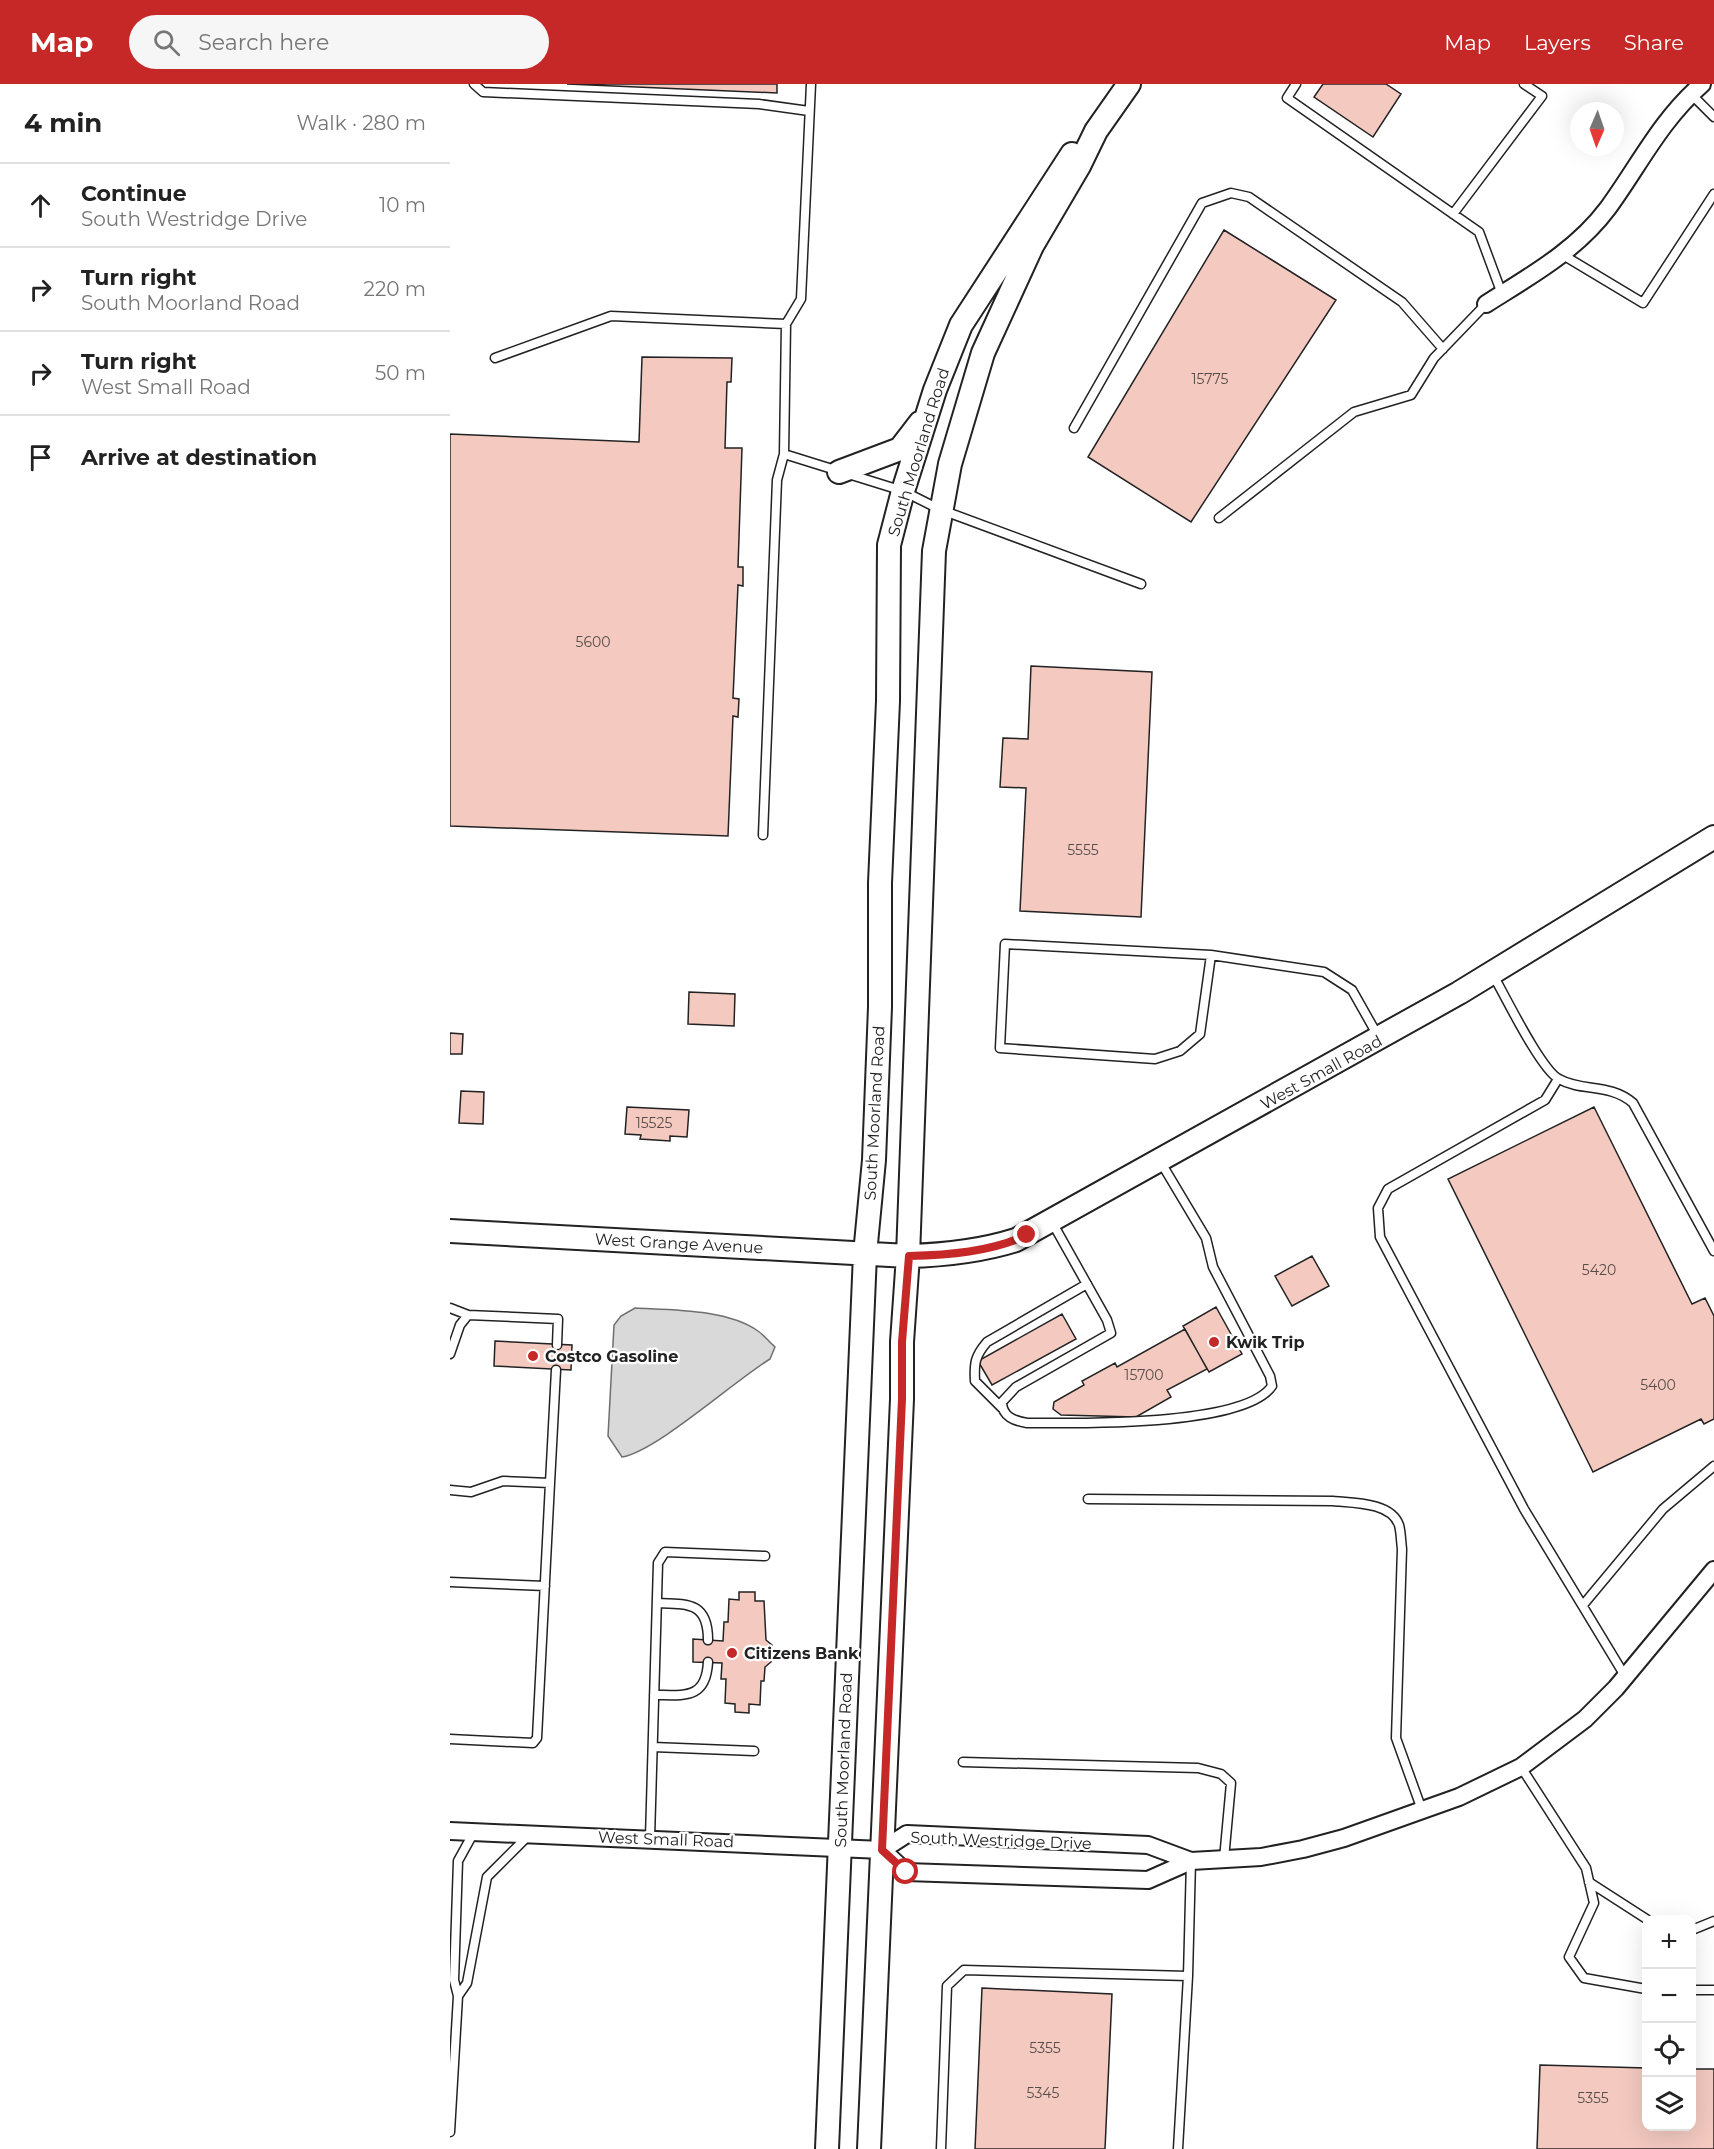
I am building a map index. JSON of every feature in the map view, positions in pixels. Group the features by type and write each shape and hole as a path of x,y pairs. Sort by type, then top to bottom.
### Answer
{"main road":[{"name":"South Moorland Road","path":"869,2149 902,1399 902,1342 909,1256 934,550 939,509 966,402 983,353 1015,279 1079,166 1096,131 1129,84"},
{"name":"South Moorland Road","path":"827,2149 865,1254 874,1160 880,1007 880,883 888,701 889,556 903,491 961,325 1066,159 1096,131"},
{"path":"839,472 900,449 930,410"},
{"name":"West Small Road","path":"909,1256 935,1255 995,1246 1016,1240 1380,1039 1714,837"},
{"name":"West Grange Avenue","path":"450,1231 909,1256"}],"street":[{"path":"1486,304 1563,255 1607,209 1659,129 1697,89"},
{"name":"South Westridge Drive","path":"1191,1861 1148,1845 907,1833 882,1850 906,1872 1148,1880 1191,1861 1261,1857 1344,1838 1491,1784 1521,1767 1585,1719 1625,1676 1714,1570"},
{"name":"West Small Road","path":"450,1831 839,1846 882,1850"}],"lane":[{"path":"474,84 483,92 759,104 809,111"},
{"path":"763,835 777,480 784,454 786,324 801,299 811,84"},
{"path":"1296,84 1287,98 1479,232 1502,294"},
{"path":"1453,214 1542,96 1524,84"},
{"path":"1697,89 1714,117"},
{"path":"1074,428 1202,203 1231,193 1249,197 1402,302 1443,349"},
{"path":"1563,255 1643,303 1714,194"},
{"path":"1219,518 1354,412 1411,395 1443,349 1486,304"},
{"path":"495,358 611,316 786,324"},
{"path":"784,454 903,491 939,509 1141,584"},
{"path":"1211,955 1200,1034 1180,1051 1155,1059 1000,1048 1005,944 1211,955 1324,972 1352,990 1380,1039"},
{"path":"1492,973 1542,1060 1558,1079 1622,1093 1633,1102 1714,1249"},
{"path":"1558,1079 1545,1100 1388,1189 1378,1208 1380,1237 1524,1509 1625,1676"},
{"path":"1087,1284 987,1342 977,1354 974,1360 975,1381 1015,1421 1027,1423 1155,1422 1242,1406 1266,1395 1272,1386 1270,1376 1213,1267 1206,1238 1160,1161"},
{"path":"1002,1408 1006,1394 1016,1387 1111,1333 1107,1320 1052,1221"},
{"path":"450,1308 468,1315 558,1319 557,1345"},
{"path":"450,1354 460,1326 468,1315"},
{"path":"450,1739 533,1743 537,1738 556,1370"},
{"path":"1582,1605 1663,1509 1714,1466"},
{"path":"450,1490 471,1492 502,1481 550,1483"},
{"path":"1088,1499 1333,1501 1363,1504 1388,1511 1399,1524 1402,1549 1396,1738 1422,1810"},
{"path":"650,1838 658,1563 665,1552 765,1556"},
{"path":"450,1582 545,1586"},
{"path":"657,1603 693,1606 704,1613 708,1625 708,1640"},
{"path":"654,1695 691,1694 702,1687 707,1677 708,1662"},
{"path":"653,1747 754,1751"},
{"path":"963,1762 1198,1768 1221,1774 1231,1783 1224,1859"},
{"path":"1521,1767 1586,1868 1594,1903 1569,1957 1584,1978 1642,1988"},
{"path":"450,2132 453,2028 458,1996 454,1980 458,1861 474,1832"},
{"path":"458,1996 468,1983 487,1877 530,1834"},
{"path":"1178,2149 1188,1976 1191,1861"},
{"path":"1589,1882 1642,1916"},
{"path":"1696,1928 1714,1921"},
{"path":"941,2149 947,1986 964,1970 1188,1976"},
{"path":"1696,1990 1714,1990"}],"shaded area":[{"path":"635,1308 682,1310 731,1318 758,1331 775,1347 770,1359 675,1429 637,1452 622,1457 608,1436 614,1325 621,1316"}],"building":[{"path":"567,84 777,84 777,93"},
{"path":"1323,84 1386,84 1401,94 1373,137 1314,97"},
{"path":"1224,230 1336,300 1191,522 1088,457"},
{"path":"642,357 732,358 731,382 727,382 725,448 742,448 738,567 743,567 743,586 738,585 733,698 739,699 738,717 733,716 728,836 450,826 450,434 639,442"},
{"path":"1031,666 1152,672 1141,917 1020,911 1026,788 1000,787 1003,738 1028,739"},
{"path":"689,992 735,994 734,1026 688,1024"},
{"path":"450,1033 463,1034 462,1054 450,1054"},
{"path":"461,1091 484,1092 483,1124 459,1123"},
{"path":"627,1107 689,1110 687,1137 670,1136 670,1141 640,1139 641,1135 625,1134"},
{"path":"1594,1107 1692,1304 1705,1298 1714,1316 1714,1419 1704,1424 1701,1419 1593,1472 1448,1179"},
{"path":"1312,1256 1329,1286 1292,1306 1275,1276"},
{"name":"Kwik Trip","path":"1216,1307 1242,1354 1209,1372 1183,1326"},
{"path":"1062,1314 1076,1339 992,1385 978,1361"},
{"name":"Kwik Trip","path":"1185,1329 1207,1369 1167,1390 1171,1397 1136,1417 1061,1415 1053,1409 1054,1402 1084,1385 1082,1381 1115,1363 1117,1367"},
{"name":"Costco Gasoline","path":"495,1341 572,1345 571,1370 494,1366"},
{"name":"Citizens Bank","path":"739,1592 755,1592 755,1601 764,1601 766,1640 772,1645 771,1662 765,1667 764,1681 761,1681 760,1705 749,1704 749,1713 735,1712 735,1704 725,1703 726,1679 721,1679 722,1663 693,1662 693,1639 723,1641 724,1622 728,1622 729,1599 739,1600"},
{"path":"982,1988 1112,1994 1105,2149 975,2149"},
{"path":"1540,2065 1642,2068 1642,2131 1696,2131 1696,2069 1714,2069 1714,2149 1537,2149"}],"place":[{"name":"Kwik Trip","path":"1214,1342"},
{"name":"Costco Gasoline","path":"533,1356"},
{"name":"Citizens Bank","path":"732,1653"}],"route":[{"path":"906,1872 882,1850 902,1399 902,1342 909,1256 935,1255 995,1246 1027,1235"}]}
